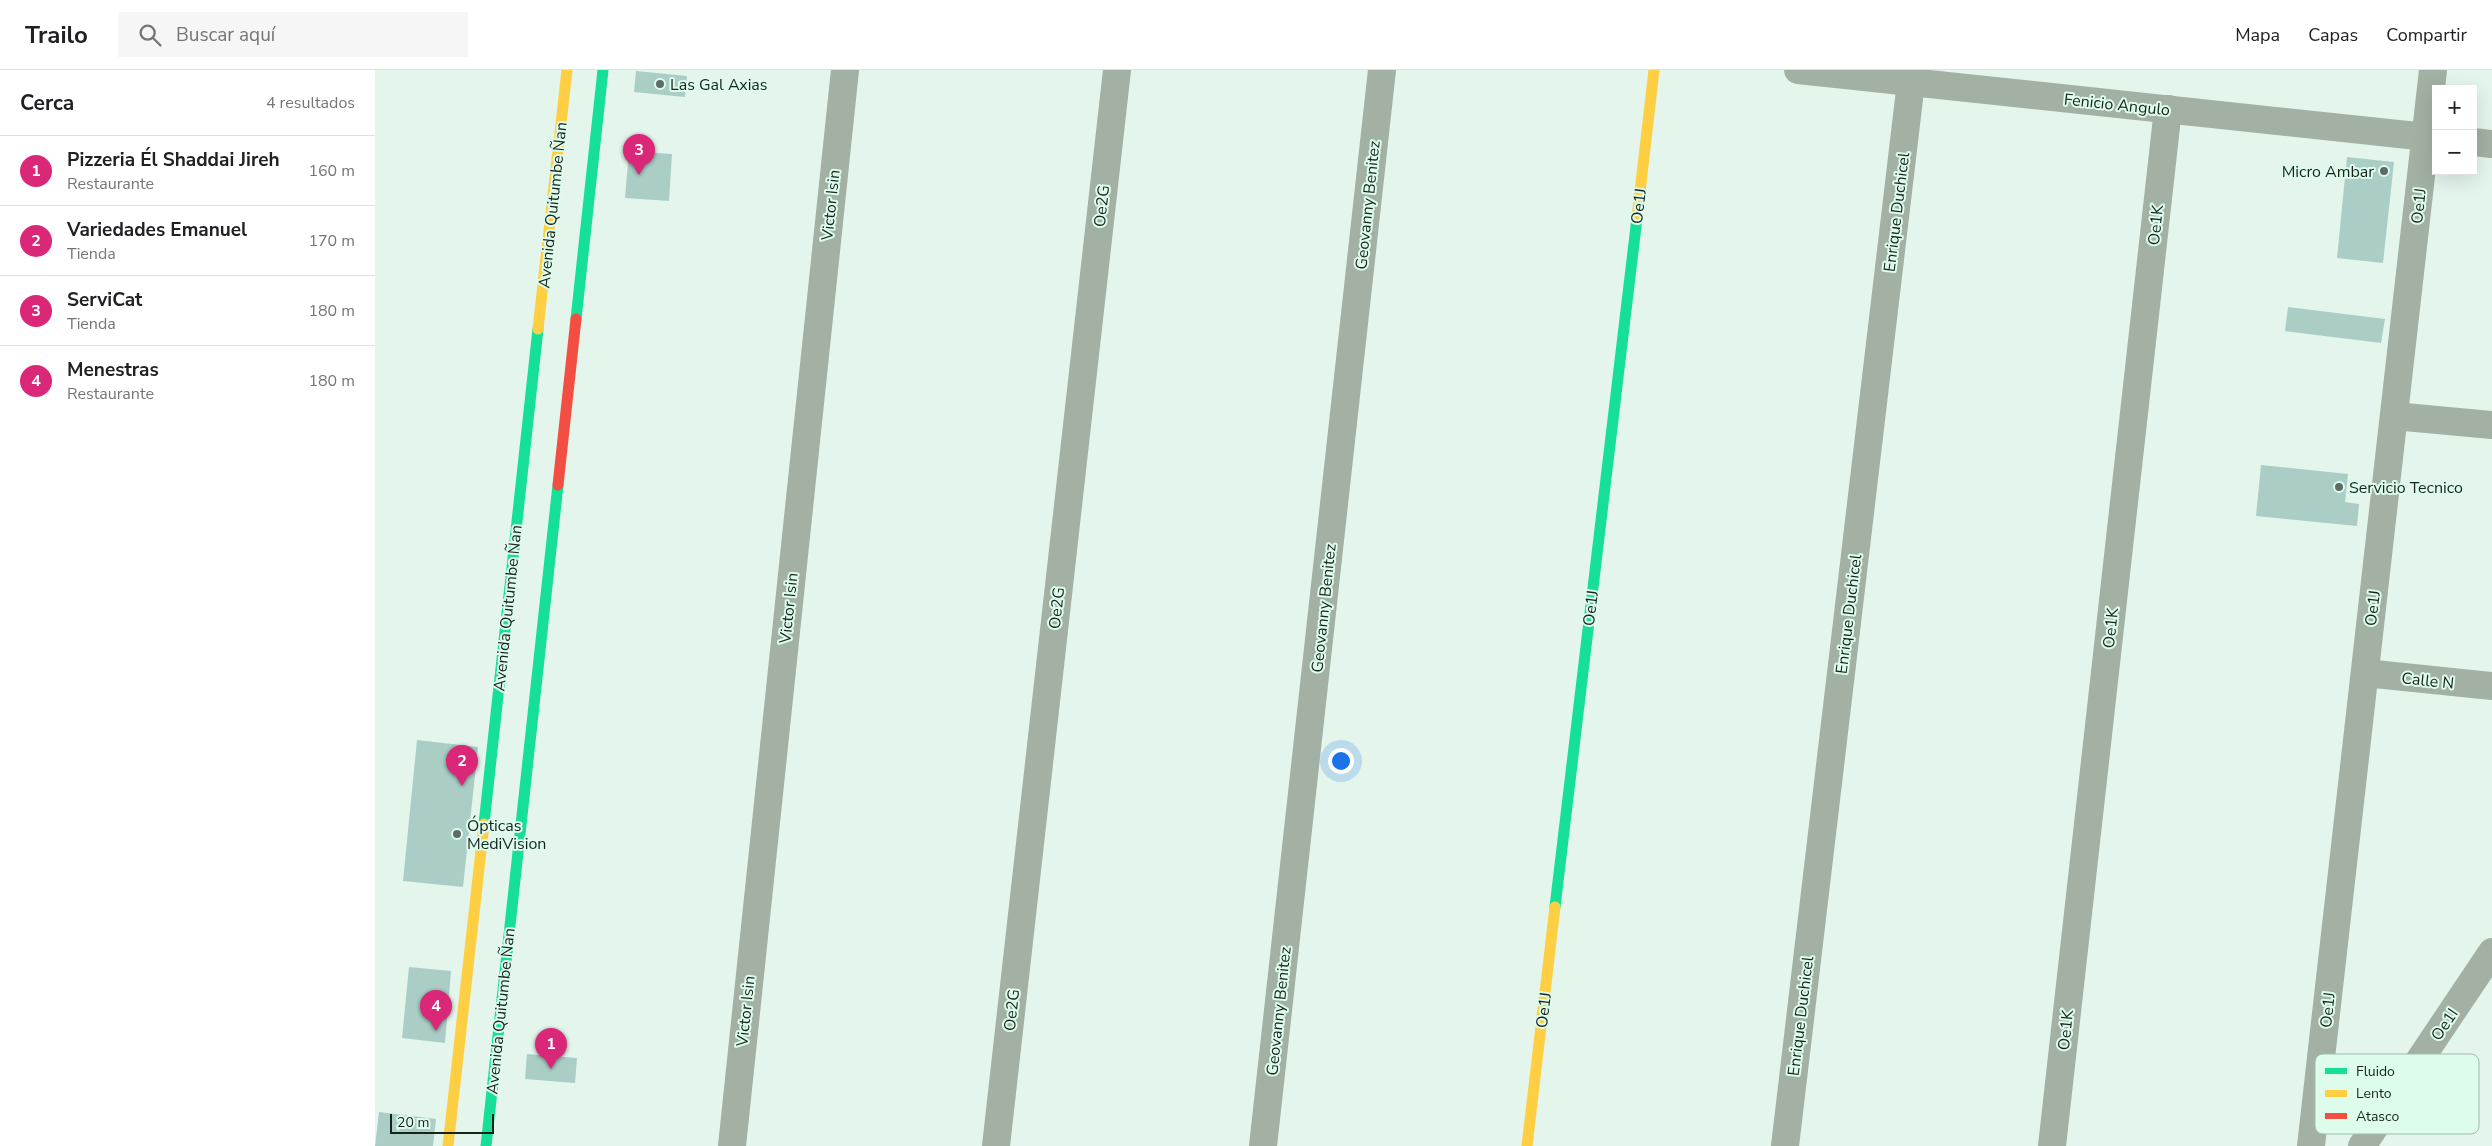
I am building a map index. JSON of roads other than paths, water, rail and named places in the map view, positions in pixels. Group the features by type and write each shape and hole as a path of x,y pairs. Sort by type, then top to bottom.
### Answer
{"street":[{"name":"Avenida Quitumbe Ñan","path":"448,1146 567,70"},
{"name":"Avenida Quitumbe Ñan","path":"486,1146 603,70"},
{"name":"Victor Isin","path":"732,1146 845,70"},
{"name":"Oe2G","path":"995,1146 1117,70"},
{"name":"Geovanny Benitez","path":"1263,1146 1382,70"},
{"name":"Oe1J","path":"1527,1146 1654,70"},
{"name":"Fenicio Angulo","path":"1798,70 2431,137"},
{"name":"Oe1J","path":"2322,1054 2394,416 2431,137 2433,70"},
{"name":"Enrique Duchicel","path":"1785,1146 1911,82"},
{"name":"Oe1K","path":"2051,1146 2168,109"},
{"path":"2477,142 2492,144"},
{"path":"2394,416 2492,424"},
{"name":"Calle N","path":"2365,674 2492,686"},
{"name":"Oe1I","path":"2424,1054 2492,952"},
{"name":"Oe1J","path":"2311,1146 2315,1111"},
{"name":"Oe1I","path":"2362,1146 2370,1134"}],"place":[{"name":"Las Gal Axias","path":"660,84"},
{"name":"Micro Ambar","path":"2384,171"},
{"name":"ServiCat","path":"639,175"},
{"name":"Servicio Tecnico","path":"2339,487"},
{"name":"Variedades Emanuel","path":"462,786"},
{"name":"Ópticas MediVision","path":"457,834"},
{"name":"Menestras","path":"436,1031"},
{"name":"Pizzeria Él Shaddai Jireh","path":"551,1069"}]}
